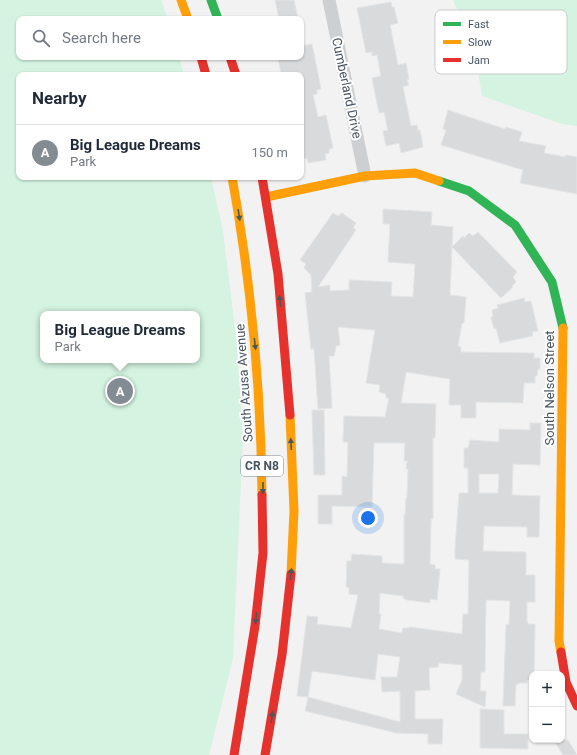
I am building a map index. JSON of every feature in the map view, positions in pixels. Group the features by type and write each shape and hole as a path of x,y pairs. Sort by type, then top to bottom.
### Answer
{"main road":[{"path":"181,0 187,16"},
{"path":"211,0 217,16"},
{"path":"202,60 205,72"},
{"path":"231,60 235,72"},
{"name":"South Nelson Street","path":"266,197 365,176 415,174 469,191 515,225 552,282 563,325 559,642 566,682 577,706"},
{"name":"South Azusa Avenue","path":"233,180 244,242 258,367 262,463 263,553 255,626 234,755"},
{"name":"CR N8","path":"263,180 273,238 288,365 292,462 293,554 284,630 265,755"}],"street":[{"name":"Cumberland Drive","path":"329,0 365,176"}],"green space":[{"path":"0,0 161,0 167,16 16,16 16,60 180,60 183,72 16,72 16,180 212,180 223,231 237,345 243,437 233,658 209,755 0,755"},
{"path":"453,0 577,0 577,126 562,124 482,96 478,74 567,74 567,10 458,10"}],"building":[{"path":"275,0 294,0 297,16 278,16"},
{"path":"391,2 392,7 394,7 398,23 390,25 398,65 406,63 409,79 407,80 409,85 403,87 411,126 417,125 418,131 420,130 423,147 401,153 399,143 386,146 383,131 388,130 384,112 379,113 372,78 381,76 377,55 372,56 372,52 366,53 357,8"},
{"path":"312,44 321,89 317,90 317,94 313,95 318,117 326,115 333,148 329,149 329,153 325,154 326,160 308,163 307,158 304,158 304,72 281,72 279,60 304,60 304,45"},
{"path":"448,110 505,129 506,127 522,132 519,141 546,146 544,153 565,157 566,155 577,157 577,194 520,183 523,170 441,145 446,130 443,129"},
{"path":"383,209 432,212 431,225 453,227 450,295 466,297 464,323 462,323 458,346 461,347 461,352 534,353 534,358 540,358 540,369 538,369 537,376 535,376 535,383 524,383 523,403 476,402 476,418 461,418 461,405 449,405 450,379 406,372 401,403 436,404 435,438 433,438 433,519 431,519 430,564 435,565 435,569 440,569 437,600 430,599 430,603 407,600 403,598 403,596 380,593 379,614 381,614 379,629 402,633 403,628 410,627 462,634 463,614 468,614 469,560 455,559 455,549 459,493 468,493 468,468 464,468 464,448 468,448 470,440 499,442 499,429 530,430 530,423 541,423 540,465 513,464 512,495 540,496 539,537 527,537 527,527 484,526 483,551 526,552 526,575 535,575 535,602 527,602 528,624 535,624 534,671 529,671 529,680 527,680 527,683 520,683 516,685 515,706 503,706 506,624 509,625 510,601 486,600 485,672 481,672 480,691 486,691 485,707 456,694 462,680 462,665 439,663 438,667 429,668 430,690 415,691 415,719 443,719 442,744 428,744 428,734 397,733 305,711 308,697 297,696 307,616 318,617 317,624 351,628 358,595 349,594 349,588 346,587 347,561 351,561 352,554 382,556 382,563 404,564 404,515 407,498 408,469 406,469 407,461 404,461 405,443 374,443 372,507 332,506 332,524 318,524 318,495 342,495 342,476 347,477 348,442 343,442 344,416 385,417 389,398 386,398 386,394 379,392 380,385 366,383 375,330 338,327 340,345 336,346 334,356 329,356 332,408 318,409 314,349 311,349 305,293 312,292 311,275 304,268 306,264 300,260 333,213 338,216 342,213 356,223 353,228 356,230 318,287 330,285 330,291 349,290 349,280 392,282 391,296 413,297 415,264 388,262 390,224 383,224","holes":["479,474 499,474 498,493 479,493","378,654 400,657 397,677 381,677 382,692 400,691 400,722 308,697 312,671 375,680"]},
{"path":"478,232 517,272 513,277 516,282 512,286 513,287 501,298 452,247 463,236 464,238 469,233 473,236"},
{"path":"524,298 525,302 531,301 538,331 532,332 533,336 500,343 491,317 493,317 492,310 498,308 497,305"},
{"path":"312,410 324,410 325,475 314,475"},
{"path":"480,709 504,710 504,734 528,734 528,749 480,748"},
{"path":"565,740 568,740 577,755 563,755 556,743 565,743"}],"traffic: fast":[{"path":"211,0 217,16"},
{"path":"439,181 469,191 515,225 552,282 563,328"}],"traffic: slow":[{"path":"181,0 187,16"},
{"path":"266,197 365,176 415,173 439,181"},
{"path":"233,180 245,256 254,335 260,415 262,495"},
{"path":"561,652 559,641 563,328"},
{"path":"290,415 294,511 291,574"}],"traffic: jam":[{"path":"202,60 205,72"},
{"path":"231,60 235,72"},
{"path":"262,180 278,274 290,415"},
{"path":"234,755 255,626 263,553 262,495"},
{"path":"265,755 282,655 291,574"},
{"path":"561,652 566,682 577,706"}],"place":[{"name":"Big League Dreams","path":"120,391"}]}
